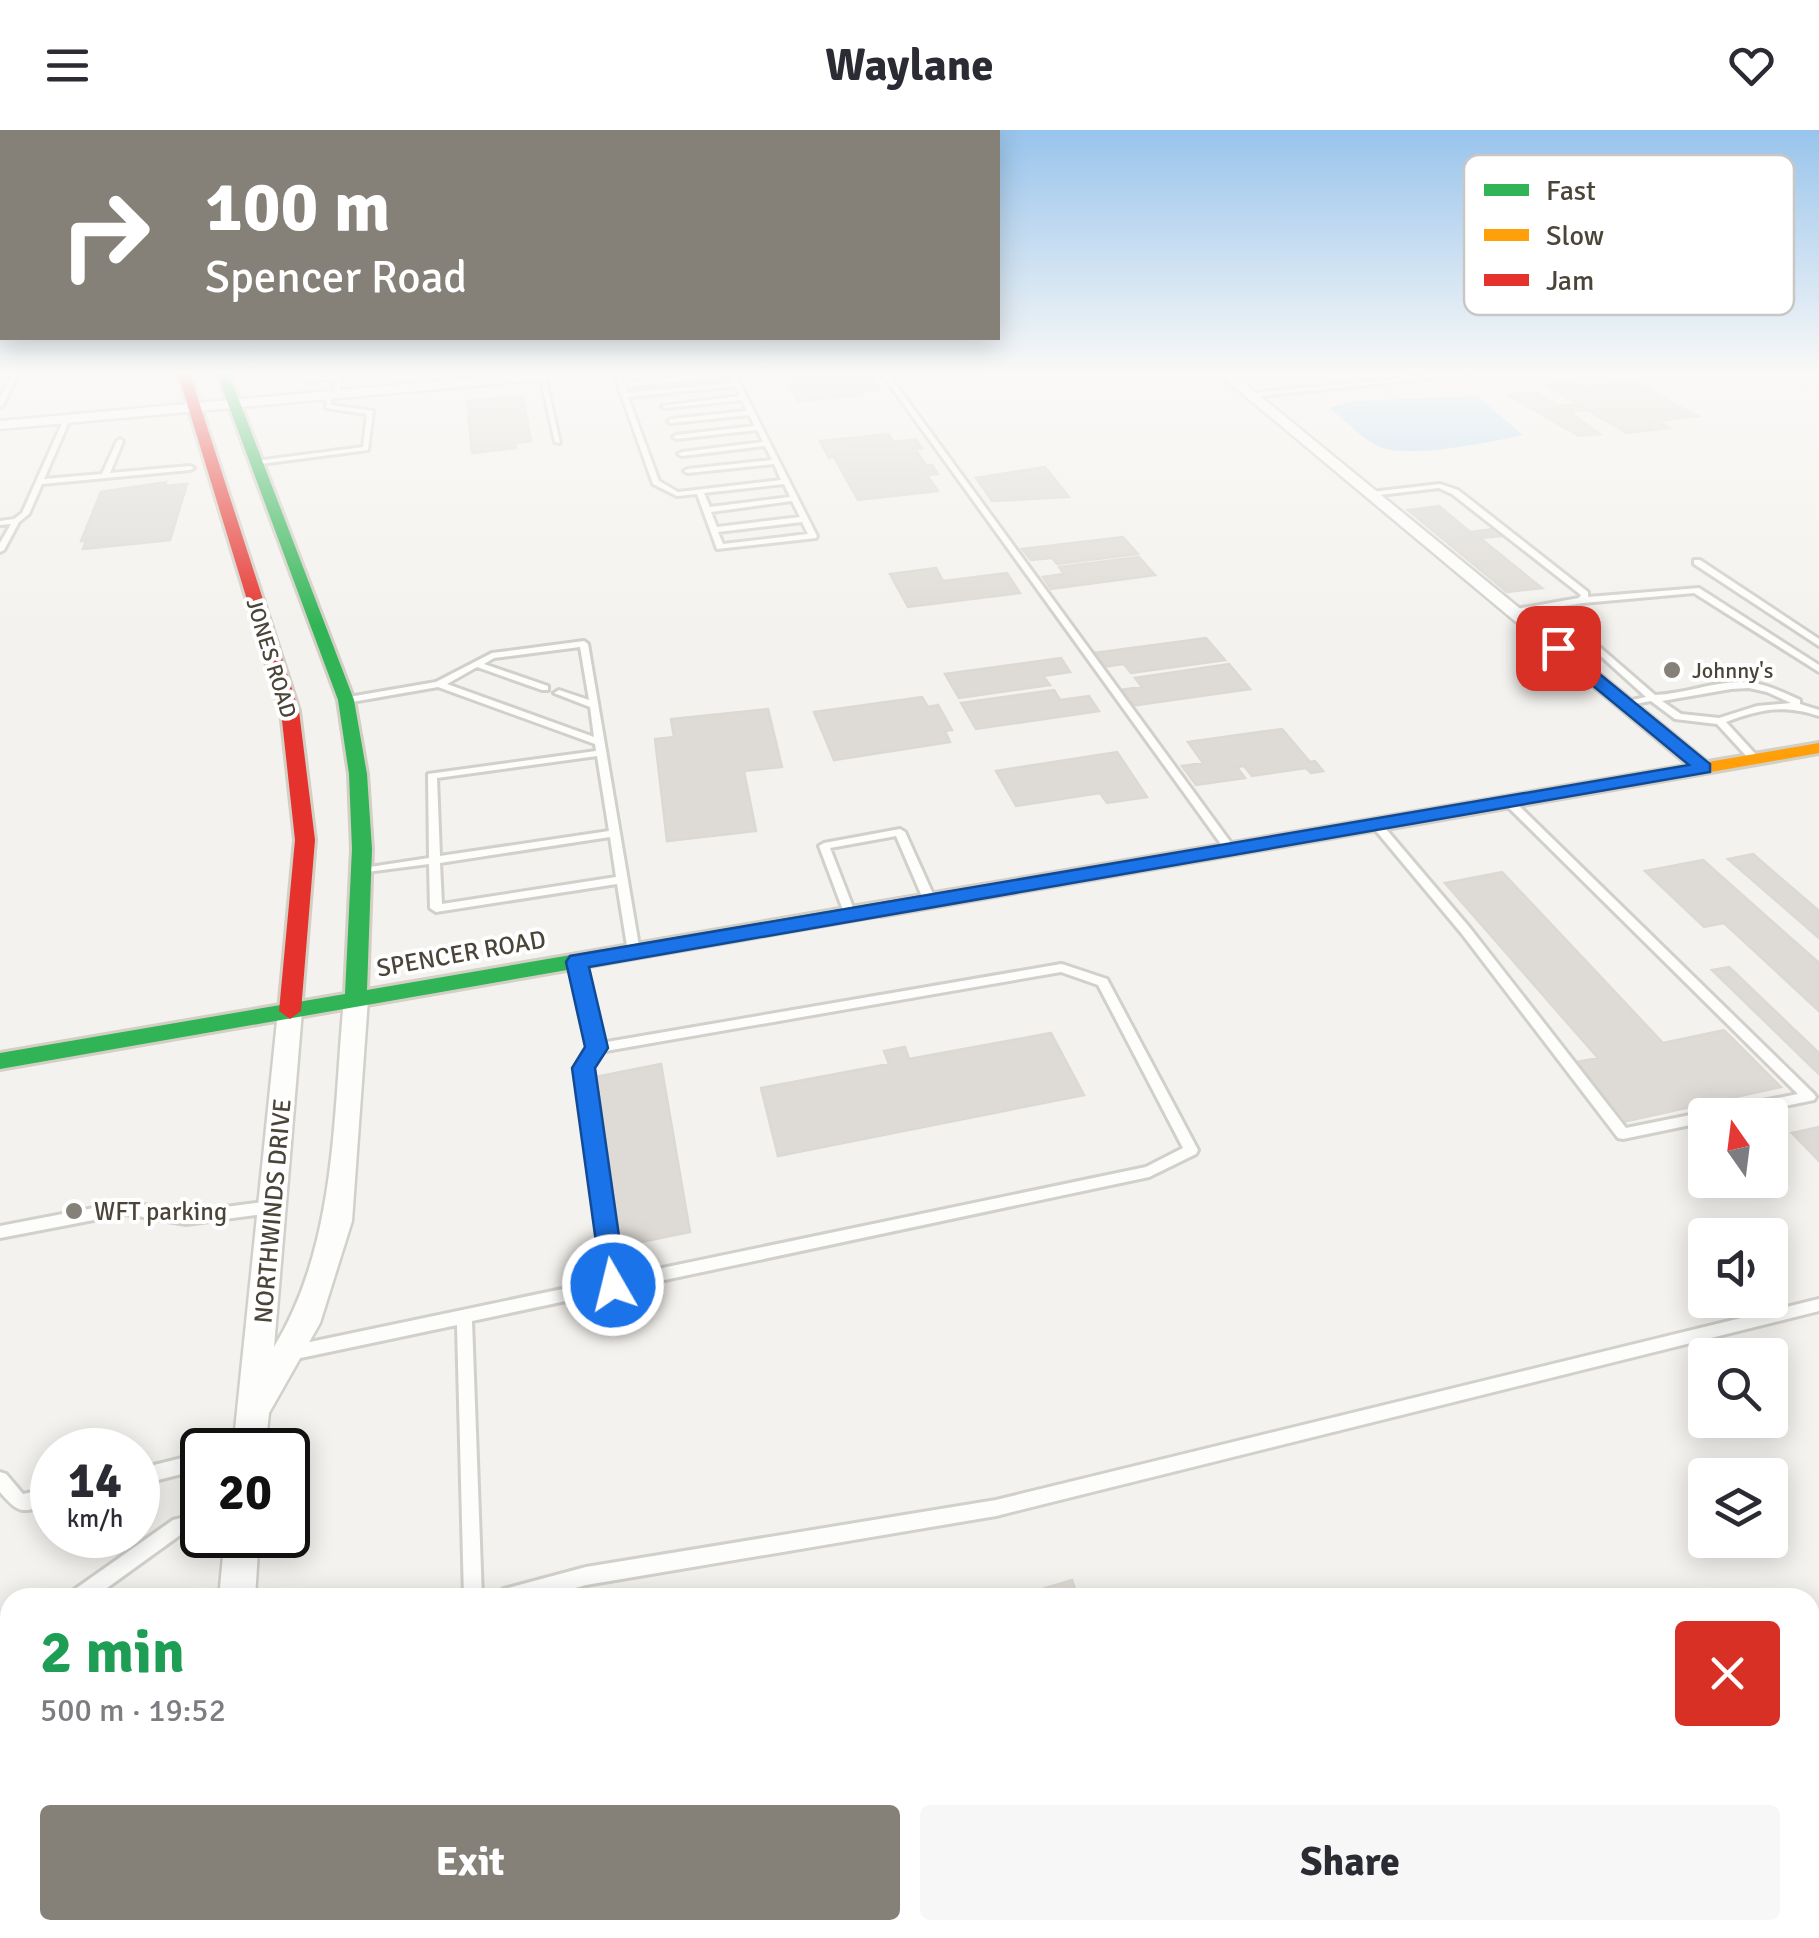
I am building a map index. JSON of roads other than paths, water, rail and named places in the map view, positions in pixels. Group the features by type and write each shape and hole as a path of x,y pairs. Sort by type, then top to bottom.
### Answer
{"main road":[{"name":"JONES ROAD","path":"215,458 318,705 360,778 363,871 356,1000"},
{"name":"JONES ROAD","path":"255,458 318,705 290,1010"},
{"name":"SPENCER ROAD","path":"0,1060 1819,748"}],"street":[{"path":"1327,458 1703,768"},
{"name":"NORTHWINDS DRIVE","path":"272,1358 306,1323 338,1221 356,1000"},
{"name":"NORTHWINDS DRIVE","path":"249,1428 272,1358 274,1206 290,1010"},
{"path":"237,1588 240,1558"}],"lane":[{"path":"0,550 25,514 50,458"},
{"path":"106,476 113,458"},
{"path":"256,462 287,458"},
{"path":"648,458 656,482 678,494 785,482"},
{"path":"700,491 720,547 812,536 773,458"},
{"path":"946,458 1230,849"},
{"path":"688,472 775,462"},
{"path":"39,482 190,468"},
{"path":"1371,494 1440,486 1455,492 1584,594 1582,600"},
{"path":"707,510 794,499"},
{"path":"714,530 804,519"},
{"path":"0,523 16,522"},
{"path":"1697,562 1819,643"},
{"path":"1514,612 1582,600 1696,590 1819,669"},
{"path":"318,705 439,684 492,656 584,644 634,952"},
{"path":"1558,648 1595,646 1678,717 1720,721 1799,703"},
{"path":"476,664 545,688"},
{"path":"439,684 600,748"},
{"path":"1626,704 1742,685 1761,687 1819,714"},
{"path":"560,693 593,705"},
{"path":"1720,721 1755,759"},
{"path":"600,748 432,776 436,908 534,888 622,880"},
{"path":"1508,801 1809,1097 1788,1101"},
{"path":"1376,824 1466,931 1624,1134 1688,1121"},
{"path":"850,914 824,846 900,832 930,901"},
{"path":"363,871 492,852 569,847 614,834"},
{"path":"492,852 493,865"},
{"path":"577,962 596,1048 584,1068 613,1285"},
{"path":"272,1358 1148,1172 1191,1150 1103,982 1061,968 596,1048"},
{"path":"0,1232 124,1208 186,1218 274,1206"},
{"path":"541,1588 586,1576 996,1508 1819,1305"},
{"path":"464,1317 473,1588"},
{"path":"0,1480 20,1503 30,1501"},
{"path":"91,1588 180,1526"}],"place":[{"name":"Johnny's","path":"1672,670"},
{"name":"WFT parking","path":"74,1211"}]}
